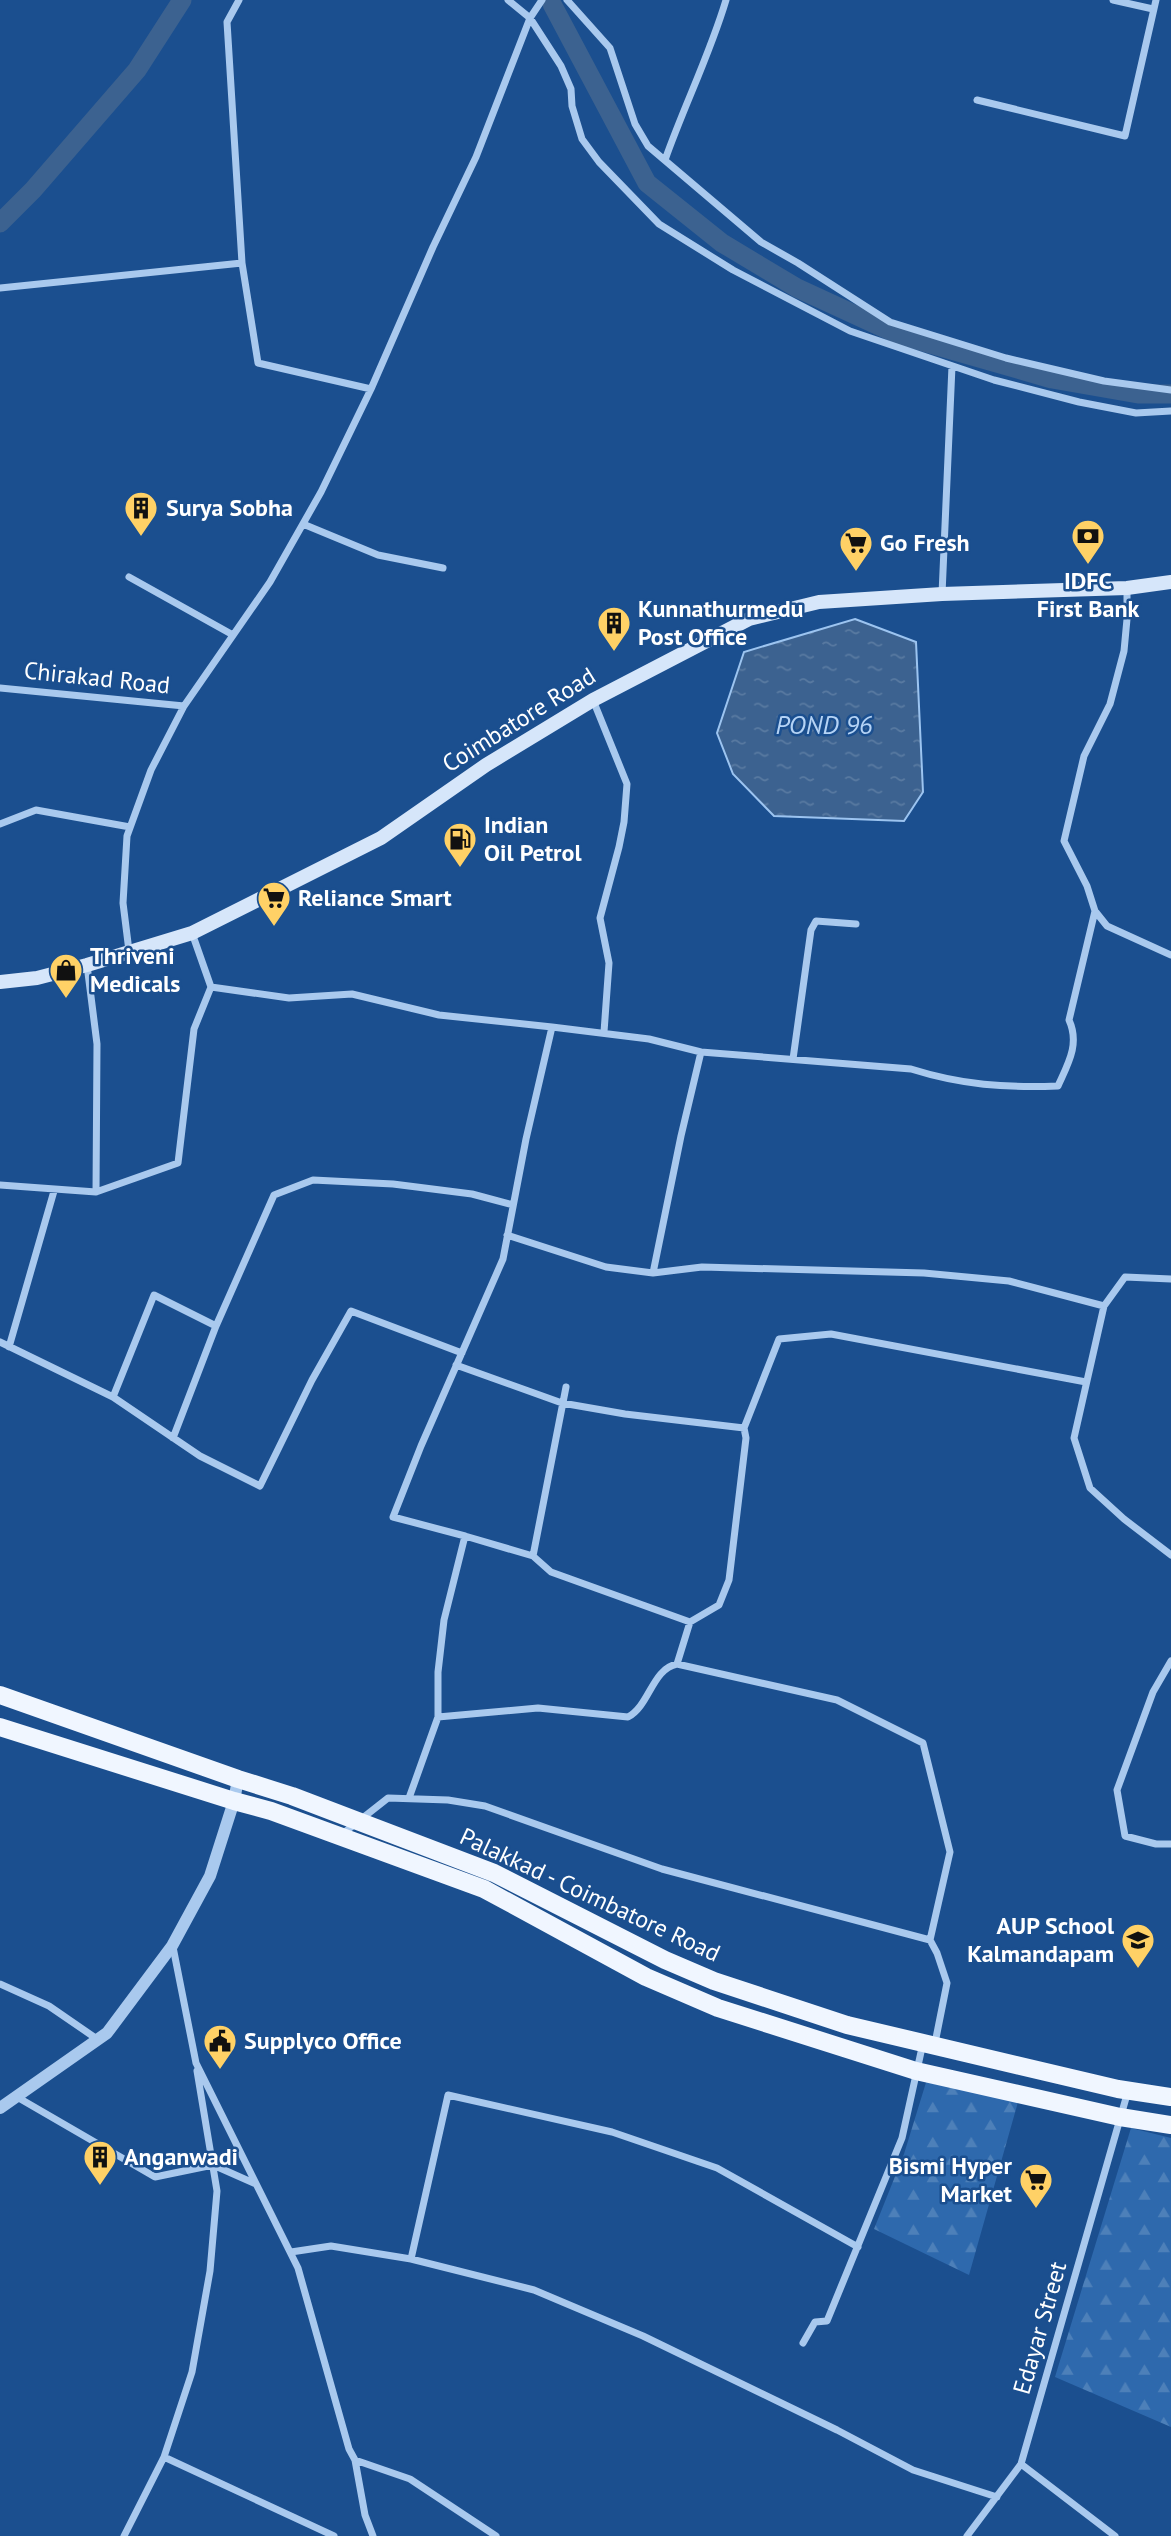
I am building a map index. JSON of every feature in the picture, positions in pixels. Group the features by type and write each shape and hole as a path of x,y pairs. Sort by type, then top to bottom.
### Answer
{"main road":[{"name":"Coimbatore Road","path":"0,982 37,978 192,933 380,838 486,765 593,700 749,619 819,602 942,594 1127,588 1171,582"},
{"name":"Palakkad - Coimbatore Road","path":"0,1695 292,1796 494,1873 714,1981 847,2025 1128,2091 1171,2098"},
{"name":"Palakkad - Coimbatore Road","path":"0,1727 271,1811 484,1889 646,1977 718,2008 916,2071 1120,2117 1171,2125"}],"street":[{"path":"239,0 227,22 242,263 258,363 371,389"},
{"path":"508,0 530,18 561,66 571,89 572,106 582,139 599,162 659,223 733,270 850,331 994,380 1079,402 1136,413 1171,411"},
{"path":"184,706 270,582 303,524 371,389 476,157 530,18 542,0"},
{"path":"567,0 610,48 635,124 648,146 761,242 890,322 1006,358 1104,381 1171,390"},
{"path":"665,160 719,26 726,0"},
{"path":"1113,0 1153,9"},
{"path":"977,100 1125,136 1156,0"},
{"path":"0,288 242,263"},
{"path":"942,594 952,366"},
{"path":"303,524 378,555 443,568"},
{"path":"129,577 233,635"},
{"path":"1127,588 1128,619 1124,651 1110,704 1084,756 1064,841 1087,886 1095,911 1107,926 1171,955"},
{"name":"Chirakad Road","path":"0,688 184,706 151,770 127,836 124,903 129,951"},
{"path":"593,700 627,784 619,847 600,918 609,963 604,1032"},
{"path":"0,824 36,810 130,827"},
{"path":"211,987 289,998 352,994 439,1015 604,1032 649,1039 701,1052 911,1069 974,1085 1058,1086 1072,1056 1074,1031 1069,1020 1095,911"},
{"path":"793,1059 811,930 816,921 856,924"},
{"path":"0,1185 96,1192 178,1163 194,1029 211,987 192,933"},
{"path":"87,965 97,1044 96,1192"},
{"path":"552,1027 503,1259 393,1517 533,1556 551,1572 690,1622"},
{"path":"653,1273 701,1052"},
{"path":"173,1438 216,1326 274,1195 313,1180 393,1184 472,1194 513,1205"},
{"path":"9,1347 54,1191"},
{"path":"507,1236 606,1267 653,1273 702,1267 924,1273 1009,1281 1104,1306"},
{"path":"1171,1279 1125,1277 1104,1306 1074,1438 1090,1488 1124,1519 1171,1555"},
{"path":"113,1397 153,1295 216,1326"},
{"path":"0,1342 113,1397 200,1456 260,1486 312,1380 351,1311 462,1353"},
{"path":"677,1664 690,1622 719,1605 729,1580 746,1438 744,1427 779,1339 831,1334 1086,1382"},
{"path":"456,1365 562,1403 625,1414 744,1427"},
{"path":"533,1556 566,1387"},
{"path":"409,1798 438,1717 438,1672 444,1620 465,1536"},
{"path":"1171,1661 1153,1692 1117,1790 1125,1836 1156,1844 1171,1844"},
{"path":"438,1717 538,1708 628,1717 638,1711 662,1672 669,1665 677,1664 838,1700 923,1744 950,1852 930,1940 947,1983 928,2044 916,2071 902,2138 827,2321 815,2322 803,2343"},
{"path":"0,2108 107,2033 172,1946 210,1876 234,1801 237,1779"},
{"path":"340,1836 388,1798 485,1806 662,1869 930,1940"},
{"path":"124,2536 163,2457 191,2372 210,2271 217,2191 196,2063 172,1946"},
{"path":"0,1984 48,2006 97,2039"},
{"path":"196,2063 298,2268 348,2449 355,2460 365,2515 373,2536"},
{"name":"Edayar Street","path":"967,2536 1021,2464 1128,2091"},
{"path":"411,2259 449,2095 612,2132 717,2168 858,2247"},
{"path":"17,2097 155,2177 212,2165 257,2184"},
{"path":"291,2252 331,2246 411,2259 534,2290 643,2336 913,2470 997,2497"},
{"path":"163,2457 334,2536"},
{"path":"355,2460 411,2479 496,2536"},
{"path":"1021,2464 1115,2536"}],"green space":[{"path":"928,2076 1018,2102 969,2275 874,2229 904,2154"},
{"path":"1131,2128 1171,2138 1171,2427 1055,2377"}],"water":[{"name":"POND 96","path":"855,619 916,642 923,792 904,821 774,816 733,774 717,733 744,652"}],"waterway":[{"path":"0,223 33,190 137,70 182,0"},
{"path":"552,4 647,183 722,243 797,288 899,335 1052,379 1138,394 1171,394"}],"place":[{"name":"Surya Sobha","path":"141,538"},
{"name":"IDFC First Bank","path":"1088,566"},
{"name":"Go Fresh","path":"856,573"},
{"name":"Kunnathurmedu Post Office","path":"614,653"},
{"name":"Indian Oil Petrol","path":"460,869"},
{"name":"Reliance Smart","path":"274,928"},
{"name":"Thriveni Medicals","path":"66,1000"},
{"name":"AUP School Kalmandapam","path":"1138,1970"},
{"name":"Supplyco Office","path":"220,2071"},
{"name":"Anganwadi","path":"100,2187"},
{"name":"Bismi Hyper Market","path":"1036,2210"}]}
